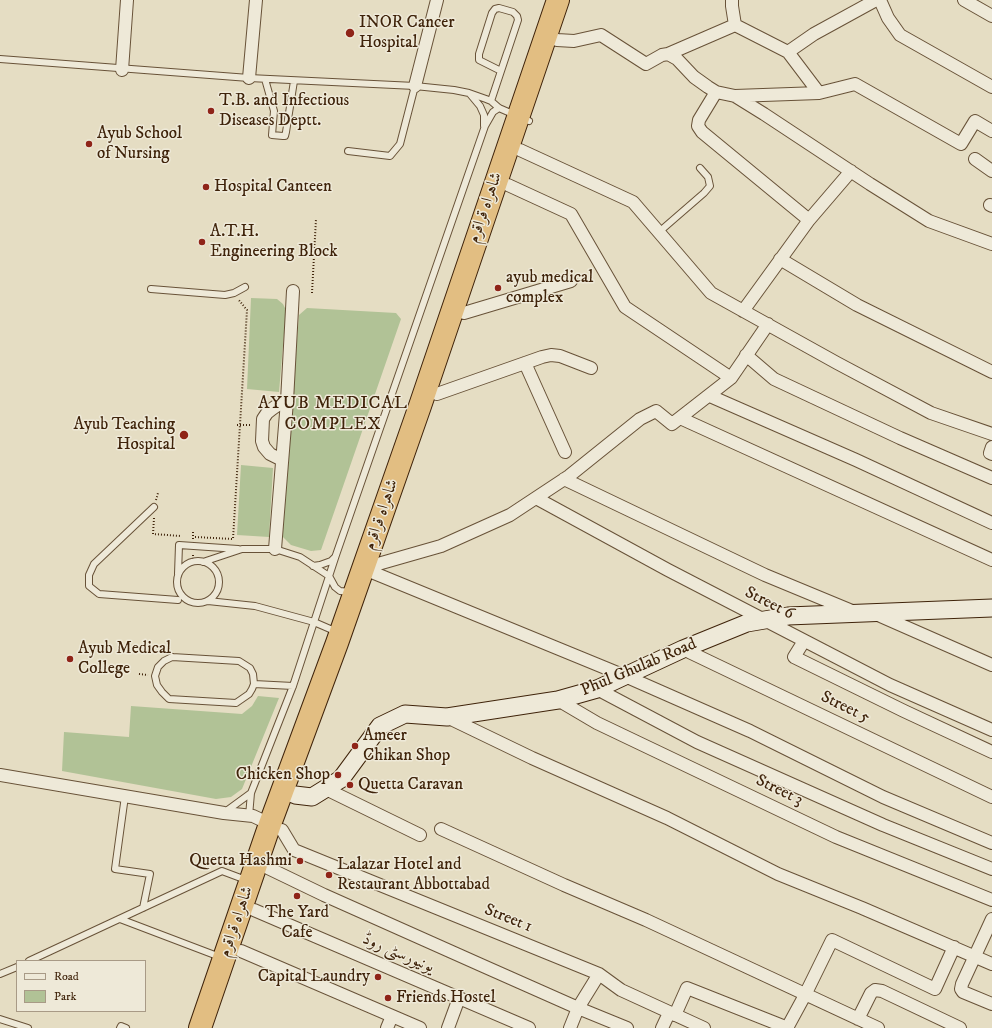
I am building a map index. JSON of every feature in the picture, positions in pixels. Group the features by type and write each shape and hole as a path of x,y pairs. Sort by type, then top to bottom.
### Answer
{"highway":[{"name":"شاہراہ قراقرم","path":"552,37 558,0"},
{"name":"شاہراہ قراقرم","path":"200,1028 232,955 254,910 268,868 276,827 340,633 420,406 515,115 552,37 572,0"},
{"name":"شاہراہ قراقرم","path":"215,1028 250,881 276,827 295,795 352,638 520,150 515,115"}],"street":[{"path":"122,70 127,0"},
{"path":"249,78 256,0"},
{"path":"415,86 437,0"},
{"path":"732,0 735,25"},
{"path":"788,52 814,34 876,0"},
{"path":"880,0 888,18 900,35 992,87"},
{"path":"964,0 992,16"},
{"path":"552,37 574,41 601,36 646,64 662,55 668,54 735,25"},
{"path":"735,25 788,52 819,93"},
{"path":"668,54 677,59 694,77 716,92 735,96 819,93 855,84 960,144 974,121 992,131"},
{"path":"716,92 699,120 698,126 702,132 809,220"},
{"path":"735,96 929,221 992,244"},
{"path":"520,150 632,202 711,293 931,413 992,434"},
{"path":"975,159 992,171"},
{"path":"743,311 809,220 850,171"},
{"path":"508,185 571,214 625,307 731,378"},
{"path":"780,259 857,305 992,372"},
{"path":"464,313 571,281"},
{"path":"275,549 287,401 293,291"},
{"path":"376,569 441,546 510,515 564,479 640,419 656,411 672,424 710,396 731,378 768,324"},
{"path":"437,394 551,355 560,356 591,368"},
{"path":"746,355 774,379 900,438 992,478"},
{"path":"525,363 565,452"},
{"path":"710,396 856,460 992,523"},
{"path":"282,460 270,454 264,447 262,441 263,420 267,413 279,404 287,401"},
{"path":"680,418 992,560"},
{"path":"992,447 990,453 992,454"},
{"path":"564,479 764,574 857,613"},
{"name":"Street 6","path":"536,498 668,570 890,685 992,730"},
{"path":"376,569 750,731 883,798 992,843"},
{"name":"Phul Ghulab Road","path":"295,795 312,797 341,779 380,726 405,714 447,717 558,700 597,689 683,649 747,623 788,616 992,608"},
{"path":"874,612 992,665"},
{"path":"804,641 794,657 992,752"},
{"name":"Street 5","path":"683,649 992,797"},
{"path":"597,689 697,742 883,825 992,869"},
{"name":"Street 3","path":"558,700 597,723 836,837 992,900"},
{"path":"447,717 532,758 667,818 778,874 992,964"},
{"path":"0,775 249,816 258,818 276,827"},
{"path":"326,788 420,835"},
{"name":"Street 1","path":"276,827 294,850 599,974 621,990 704,1028"},
{"path":"441,829 564,885 646,920 878,1028"},
{"path":"268,868 324,895 578,1008 627,1028"},
{"name":"یونیورسٹی روڈ","path":"254,910 529,1028"},
{"path":"992,919 974,956 961,989 963,992 992,1004"},
{"path":"662,1028 688,988 788,1028 832,940 936,989 954,947"},
{"path":"232,955 420,1028"},
{"path":"570,1028 578,1008 599,974"},
{"path":"858,1019 871,993 875,990 882,991 960,1028"},
{"path":"448,1028 459,998"},
{"path":"387,1028 392,1016"}],"lane":[{"path":"491,101 501,71 518,20 517,16 513,12 499,8 495,9 492,13 479,54 479,60 501,71"},
{"path":"0,60 122,70 294,81 415,86 454,90 491,101 515,115"},
{"path":"265,79 274,111 272,135 283,136 285,136 286,132 294,81"},
{"path":"348,150 390,156 400,144 415,86"},
{"path":"468,93 480,106 484,115 483,132"},
{"path":"249,816 251,793 293,686 336,555 483,132 493,112 515,115"},
{"path":"659,232 710,186 708,177 700,168"},
{"path":"152,289 225,295 234,293 245,287"},
{"path":"154,507 94,564 89,575 89,586 99,594 178,600"},
{"path":"340,633 314,622 255,606 208,601 199,603 191,602 184,598 179,592 177,585 180,545 242,549 275,549 300,557 329,576 334,587 354,593"},
{"path":"178,577 180,570 186,565 193,562 202,562 242,549"},
{"path":"313,566 320,566 331,561 336,555"},
{"path":"202,562 210,565 216,571 219,579 218,588 215,595 208,601"},
{"path":"172,657 239,661 250,668 253,674 254,684 249,694 236,703 170,699 157,685 155,676 158,667 164,661 172,657"},
{"path":"254,684 293,686"},
{"path":"224,813 251,793"},
{"path":"125,796 115,869 150,874 143,908"},
{"path":"31,960 222,871 250,881"},
{"path":"120,919 232,955"},
{"path":"0,974 16,967"},
{"path":"0,1019 28,1028"},
{"path":"120,1028 121,1026 126,1028"}],"path":[{"path":"312,293 316,220"},
{"path":"158,493 154,507 153,534 233,539 247,310 234,293"},
{"path":"239,425 263,426"}],"green space":[{"path":"251,298 277,299 283,304 286,310 279,392 247,389"},
{"path":"307,308 396,313 401,319 321,550 311,551 291,545 282,536 299,315"},
{"path":"241,465 273,468 269,537 237,535"},
{"path":"258,696 279,698 242,789 231,797 216,799 62,771 64,732 129,737 131,706 242,714 252,706"}],"place":[{"name":"INOR Cancer Hospital","path":"350,33"},
{"name":"T.B. and Infectious Diseases Deptt.","path":"211,111"},
{"name":"Ayub School of Nursing","path":"89,144"},
{"name":"Hospital Canteen","path":"206,187"},
{"name":"A.T.H. Engineering Block","path":"202,242"},
{"name":"ayub medical complex","path":"498,288"},
{"name":"Ayub Teaching Hospital","path":"184,435"},
{"name":"Ayub Medical College","path":"70,659"},
{"name":"Ameer Chikan Shop","path":"355,746"},
{"name":"Chicken Shop","path":"338,775"},
{"name":"Quetta Caravan","path":"350,785"},
{"name":"Quetta Hashmi","path":"300,861"},
{"name":"Lalazar Hotel and Restaurant Abbottabad","path":"329,875"},
{"name":"The Yard Cafe","path":"297,896"},
{"name":"Capital Laundry","path":"378,977"},
{"name":"Friends Hostel","path":"388,998"}],"district":[{"name":"AYUB MEDICAL COMPLEX","path":"333,414"}]}
